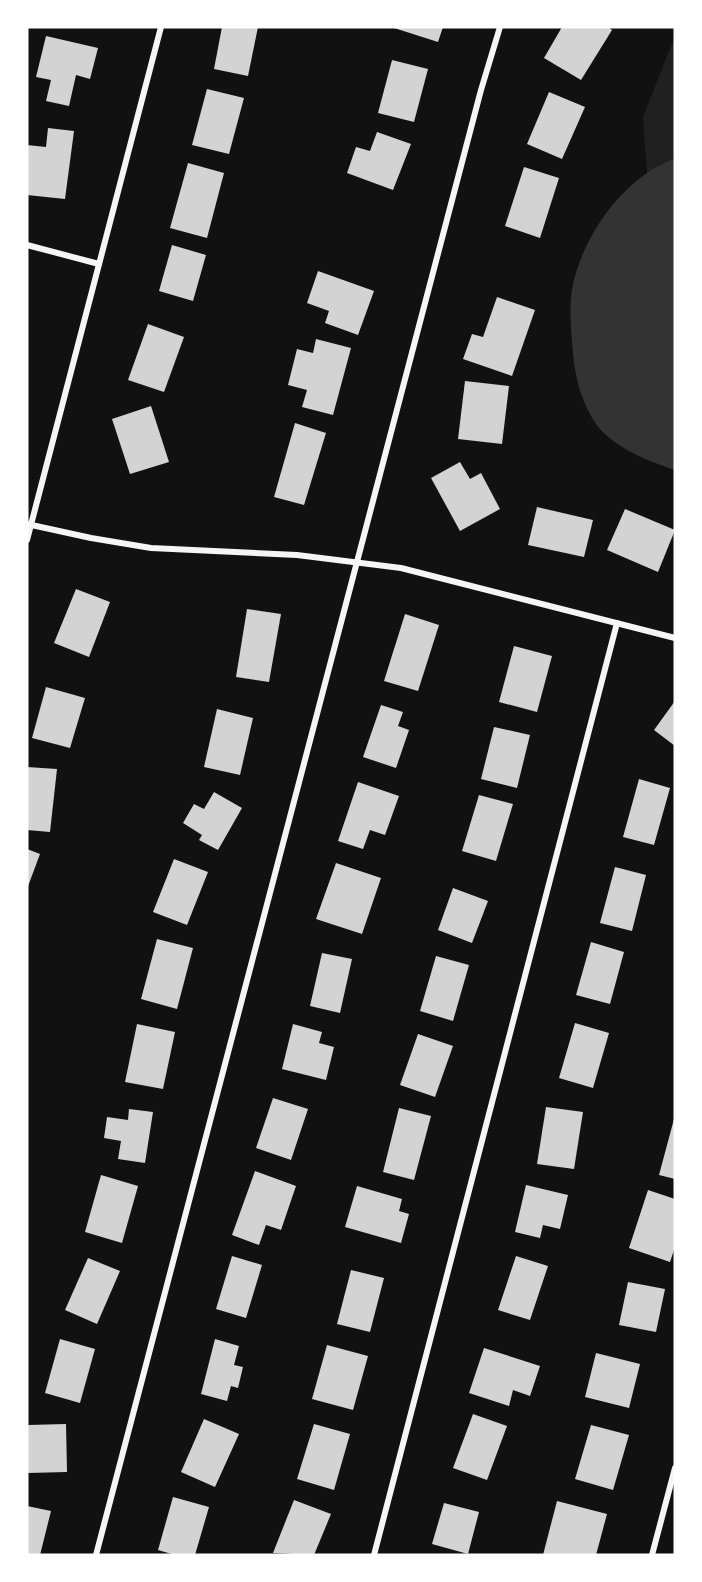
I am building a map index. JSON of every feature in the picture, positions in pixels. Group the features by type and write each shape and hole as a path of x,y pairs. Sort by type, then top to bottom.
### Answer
{"street":[{"path":"27,540 29,524 162,27"},
{"path":"96,1555 356,561 481,90 500,27"},
{"path":"27,245 99,264"},
{"path":"29,524 151,548 356,561 445,578 675,638"},
{"path":"374,1555 617,623"},
{"path":"652,1555 675,1468"}],"shaded area":[{"path":"675,36 675,158 647,173 643,117"},
{"path":"675,158 675,470 621,447 606,435 592,418 582,397 576,375 570,316 574,280 585,250 601,220 634,183 650,171"}],"building":[{"path":"222,27 258,27 248,76 214,69"},
{"path":"391,27 443,27 438,42"},
{"path":"562,27 608,27 612,30 581,80 544,58"},
{"path":"46,36 98,48 90,79 76,75 69,106 46,101 51,80 36,77"},
{"path":"392,60 428,69 414,122 378,113"},
{"path":"207,89 244,98 229,154 192,145"},
{"path":"549,92 585,107 562,159 527,144"},
{"path":"48,128 74,131 65,199 27,195 27,145 46,147"},
{"path":"377,132 411,144 393,190 347,173 356,147 370,151"},
{"path":"188,163 224,173 207,238 170,228"},
{"path":"524,167 559,178 540,238 505,226"},
{"path":"172,245 206,255 193,301 159,291"},
{"path":"318,271 374,291 358,335 325,323 329,311 307,303"},
{"path":"497,297 535,310 512,376 463,359 472,334 483,337"},
{"path":"148,324 184,337 164,392 128,380"},
{"path":"316,339 351,348 333,415 302,407 307,390 288,385 297,349 313,353"},
{"path":"465,381 509,386 502,444 458,439"},
{"path":"151,406 169,462 130,474 112,419"},
{"path":"295,423 326,433 304,505 274,497"},
{"path":"460,462 470,479 481,473 500,509 460,531 431,478"},
{"path":"537,507 593,520 584,557 528,545"},
{"path":"625,509 675,530 658,572 607,550"},
{"path":"76,589 110,602 89,657 54,643"},
{"path":"247,609 281,614 269,682 236,677"},
{"path":"405,614 439,625 418,691 384,681"},
{"path":"514,646 552,656 537,712 499,702"},
{"path":"46,687 85,698 70,748 32,738"},
{"path":"675,701 675,746 654,730"},
{"path":"381,705 403,712 398,726 409,730 396,768 363,757"},
{"path":"217,709 253,718 240,775 204,767"},
{"path":"494,727 530,735 517,788 481,779"},
{"path":"27,767 57,769 50,832 27,830"},
{"path":"639,779 670,788 654,845 623,837"},
{"path":"358,782 399,796 385,835 370,830 363,849 338,841"},
{"path":"214,792 242,808 218,850 199,840 202,835 183,823 194,804 204,809"},
{"path":"479,795 513,804 496,861 462,851"},
{"path":"27,849 40,854 27,889"},
{"path":"174,859 208,872 187,925 153,912"},
{"path":"336,863 381,878 362,934 316,919"},
{"path":"615,867 646,875 632,931 600,923"},
{"path":"453,888 488,901 472,943 438,930"},
{"path":"157,939 193,948 177,1009 141,999"},
{"path":"591,942 624,952 610,1004 576,995"},
{"path":"322,953 352,959 340,1013 310,1006"},
{"path":"436,956 469,965 453,1021 420,1011"},
{"path":"575,1023 609,1033 593,1088 559,1078"},
{"path":"137,1024 175,1032 163,1089 125,1082"},
{"path":"293,1024 322,1032 319,1043 334,1047 326,1080 282,1069"},
{"path":"418,1034 453,1046 435,1097 400,1085"},
{"path":"273,1098 308,1109 291,1160 256,1148"},
{"path":"546,1107 583,1112 574,1169 537,1164"},
{"path":"399,1108 431,1116 414,1180 383,1172"},
{"path":"129,1109 153,1112 145,1163 118,1159 121,1141 104,1138 107,1117 128,1120"},
{"path":"675,1119 675,1179 659,1175"},
{"path":"255,1171 296,1186 281,1230 266,1225 259,1245 232,1235"},
{"path":"101,1175 138,1186 122,1243 85,1232"},
{"path":"526,1185 568,1195 560,1229 543,1225 540,1238 515,1232"},
{"path":"357,1186 402,1199 399,1211 409,1214 401,1243 345,1227"},
{"path":"648,1190 675,1199 675,1247 670,1262 629,1248"},
{"path":"232,1256 262,1265 246,1318 216,1309"},
{"path":"516,1256 548,1266 530,1320 498,1310"},
{"path":"88,1258 120,1271 97,1324 65,1310"},
{"path":"351,1270 384,1278 370,1332 337,1324"},
{"path":"628,1282 665,1289 656,1332 619,1325"},
{"path":"60,1339 95,1349 80,1403 45,1393"},
{"path":"215,1339 239,1346 234,1365 243,1367 238,1388 231,1386 227,1401 201,1394"},
{"path":"327,1345 368,1356 353,1410 312,1399"},
{"path":"484,1348 540,1366 530,1396 513,1390 509,1406 469,1393"},
{"path":"596,1353 640,1364 629,1408 585,1397"},
{"path":"473,1414 507,1426 487,1480 453,1468"},
{"path":"204,1419 239,1434 215,1487 181,1472"},
{"path":"66,1424 67,1472 28,1473 28,1425"},
{"path":"314,1424 350,1434 334,1490 297,1479"},
{"path":"591,1425 629,1435 613,1490 575,1479"},
{"path":"173,1497 209,1507 195,1555 175,1555 158,1550"},
{"path":"294,1500 331,1514 314,1555 273,1553"},
{"path":"557,1501 607,1514 596,1555 543,1555"},
{"path":"444,1503 479,1512 468,1554 432,1544"},
{"path":"27,1506 51,1511 40,1555 27,1555"}]}
